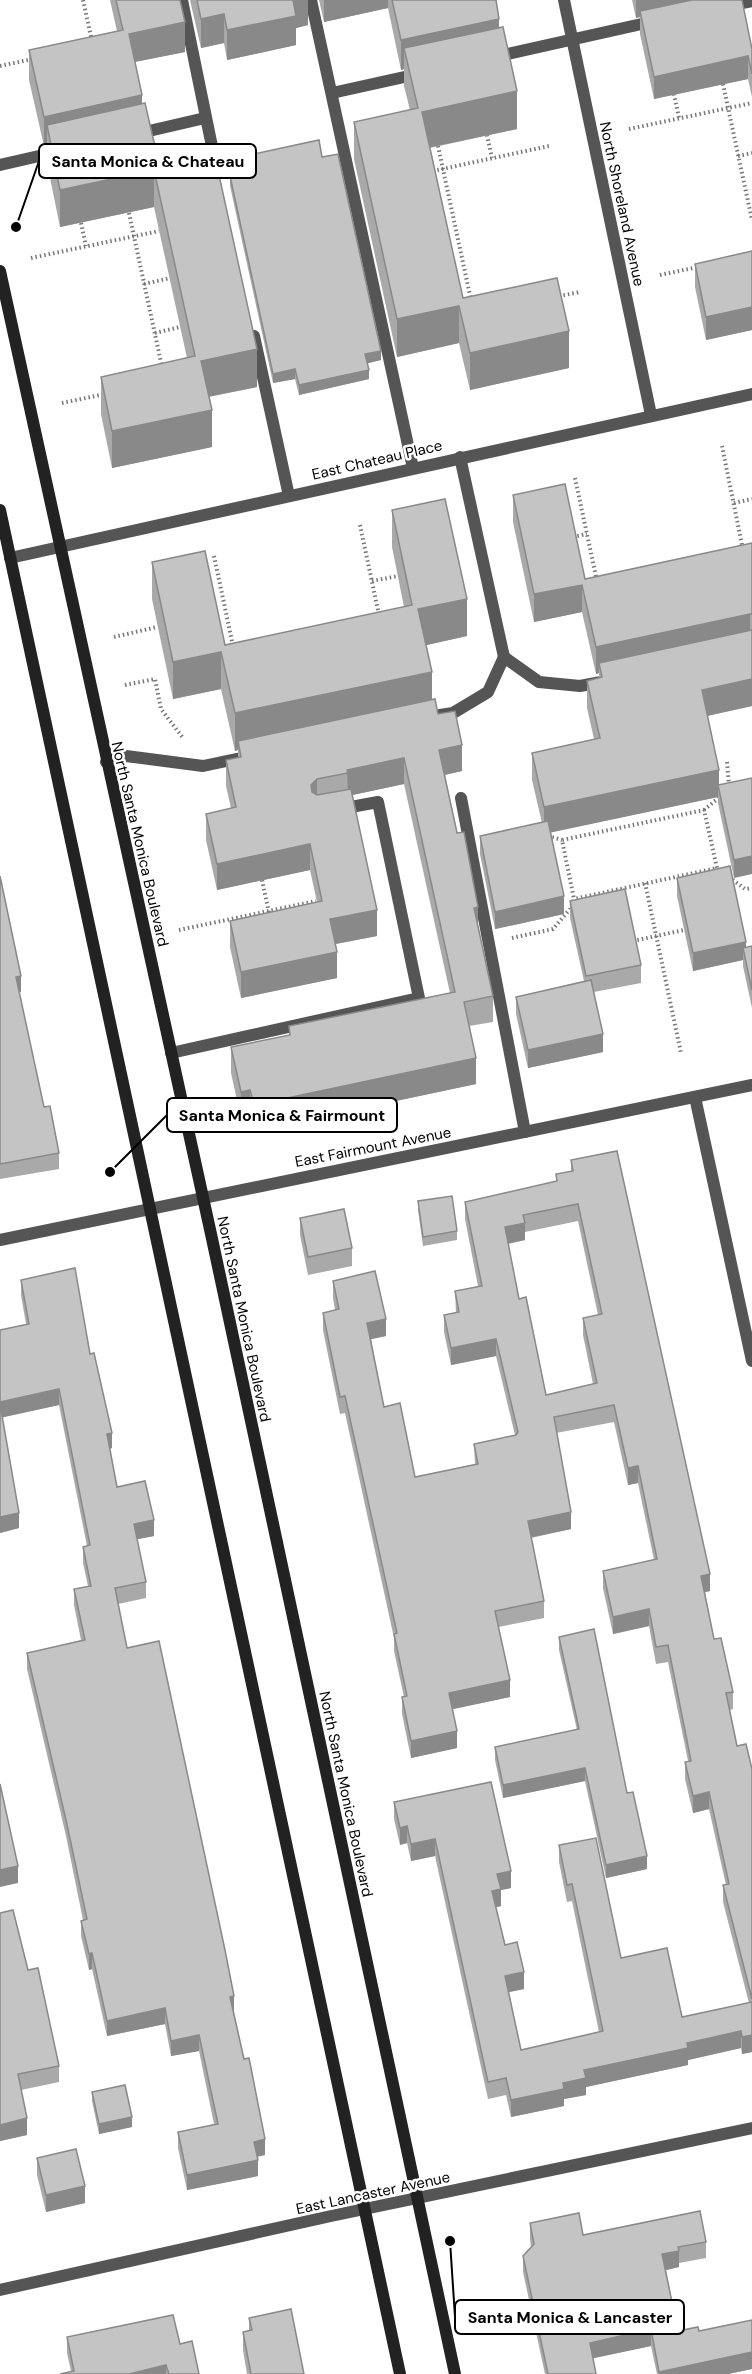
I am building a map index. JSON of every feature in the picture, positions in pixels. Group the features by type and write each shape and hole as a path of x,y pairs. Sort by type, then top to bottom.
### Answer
{"street":[{"path":"182,0 218,175"},
{"path":"311,0 413,468"},
{"name":"North Shoreland Avenue","path":"564,0 651,415"},
{"path":"719,8 752,1"},
{"path":"482,59 663,19"},
{"path":"332,93 436,70"},
{"path":"125,136 206,118"},
{"path":"0,165 79,147"},
{"name":"North Santa Monica Boulevard","path":"0,271 455,2374"},
{"path":"251,324 289,495"},
{"name":"East Chateau Place","path":"10,558 752,394"},
{"path":"430,718 453,713 488,692 504,657 460,457"},
{"path":"0,510 400,2374"},
{"path":"504,657 539,682 580,686 615,679"},
{"path":"106,762 126,756 203,766 249,756"},
{"path":"461,798 525,1132"},
{"path":"171,1053 419,998 378,802 330,811"},
{"name":"East Fairmount Avenue","path":"0,1240 752,1085"},
{"path":"695,1097 752,1361"},
{"name":"East Lancaster Avenue","path":"0,2290 752,2128"}],"path":[{"path":"83,0 93,47"},
{"path":"0,66 34,59"},
{"path":"723,84 752,220"},
{"path":"674,94 679,118"},
{"path":"629,129 752,103"},
{"path":"487,135 492,158"},
{"path":"438,146 472,305"},
{"path":"428,172 549,146"},
{"path":"738,156 752,153"},
{"path":"129,213 163,372"},
{"path":"446,219 453,218"},
{"path":"81,223 86,246"},
{"path":"31,258 159,231"},
{"path":"456,268 463,266"},
{"path":"660,275 701,267"},
{"path":"144,284 170,278"},
{"path":"558,297 581,292"},
{"path":"155,333 180,327"},
{"path":"62,403 117,392"},
{"path":"722,446 744,552"},
{"path":"575,478 597,584"},
{"path":"734,503 752,499"},
{"path":"360,525 380,621"},
{"path":"571,537 587,534"},
{"path":"734,554 752,551"},
{"path":"214,556 235,652"},
{"path":"372,581 398,576"},
{"path":"589,585 607,582"},
{"path":"219,614 226,612"},
{"path":"114,637 157,627"},
{"path":"125,685 155,679 162,709 203,766"},
{"path":"539,833 562,840 704,810 729,789 727,762"},
{"path":"704,810 717,868 745,889 752,888"},
{"path":"489,943 553,929 570,909 574,899 562,840"},
{"path":"574,899 717,868"},
{"path":"262,880 270,920"},
{"path":"645,883 681,1053"},
{"path":"179,930 316,901"},
{"path":"632,941 684,930"}],"building":[{"path":"116,0 180,0 185,22 129,34 142,95 44,117 29,50 123,30"},
{"path":"197,0 293,0 296,16 227,30 224,14 201,19"},
{"path":"392,0 496,0 499,19 401,40"},
{"path":"692,0 742,0 752,49 752,74 748,56 654,77 640,11"},
{"path":"503,27 517,91 422,112 463,298 557,278 569,331 470,353 459,306 397,319 354,122 418,108 404,48"},
{"path":"145,103 159,164 214,152 257,349 201,361 212,410 112,431 101,377 195,356 154,170 60,190 47,125"},
{"path":"319,140 322,157 338,154 381,351 365,354 369,370 299,385 295,369 273,374 230,176 253,171 249,155"},
{"path":"752,251 752,307 706,317 695,264"},
{"path":"565,484 585,579 752,543 752,614 596,647 582,585 534,594 513,495"},
{"path":"445,499 467,599 418,609 432,672 235,713 221,652 173,662 152,562 205,551 225,645 412,605 392,510"},
{"path":"752,630 752,679 702,690 719,770 544,807 532,753 600,738 587,681 602,677 599,663"},
{"path":"435,699 438,714 455,711 462,745 439,750 457,833 464,832 478,907 474,908 493,996 464,1002 476,1058 259,1104 258,1099 253,1100 250,1090 241,1092 231,1047 290,1035 289,1026 455,992 404,758 347,770 348,773 317,779 311,785 312,792 317,795 351,789 377,910 330,919 337,952 241,972 230,921 322,901 310,844 217,864 206,814 236,807 226,760 241,757 238,741"},
{"path":"752,778 752,856 734,860 718,785"},
{"path":"548,821 564,896 495,912 480,836"},
{"path":"730,866 746,942 693,953 677,878"},
{"path":"0,876 21,976 16,977 44,1107 50,1106 59,1153 0,1164"},
{"path":"625,889 641,965 586,976 570,901"},
{"path":"752,946 752,990 743,948"},
{"path":"591,980 603,1034 528,1050 516,997"},
{"path":"617,1151 710,1574 701,1576 714,1639 721,1638 733,1692 726,1693 737,1746 746,1744 752,1769 752,1999 723,1885 729,1884 709,1792 693,1796 685,1762 691,1761 668,1645 656,1647 649,1609 613,1617 603,1571 657,1559 638,1466 628,1468 614,1405 554,1417 571,1512 528,1521 544,1601 495,1611 510,1680 449,1693 457,1731 411,1741 402,1697 407,1696 394,1634 397,1633 345,1396 340,1397 323,1313 339,1309 333,1281 375,1271 386,1319 367,1323 384,1407 400,1403 415,1477 478,1464 474,1444 516,1435 518,1432 496,1339 451,1348 444,1315 459,1312 455,1291 482,1286 465,1202 557,1181 556,1174 573,1171 571,1160","holes":["578,1204 602,1314 583,1318 597,1383 546,1395 526,1297 519,1299 505,1227 525,1223 523,1215"]},
{"path":"452,1196 457,1231 423,1237 418,1201"},
{"path":"344,1209 352,1248 308,1257 300,1218"},
{"path":"75,1268 90,1354 94,1353 112,1433 107,1434 117,1487 145,1481 154,1520 134,1524 146,1582 115,1588 127,1648 159,1641 225,1950 234,1996 230,1997 244,2059 249,2058 265,2139 254,2142 258,2160 187,2175 178,2132 218,2124 199,2035 171,2041 165,2008 107,2021 92,1953 89,1954 81,1921 87,1919 27,1653 85,1640 74,1589 91,1586 83,1547 90,1545 59,1389 0,1402 0,1330 29,1324 21,1280"},
{"path":"0,1404 19,1513 0,1517"},
{"path":"594,1629 627,1793 633,1792 647,1856 606,1865 585,1768 503,1785 495,1747 579,1729 559,1637"},
{"path":"491,1782 511,1871 497,1874 501,1889 492,1891 505,1945 517,1942 524,1972 505,1976 521,2050 603,2031 572,1884 567,1885 559,1845 596,1838 621,1958 667,1948 682,2017 752,2002 752,2035 742,2037 741,2031 687,2043 688,2048 584,2070 586,2078 563,2083 564,2089 511,2100 506,2078 488,2082 435,1839 411,1844 407,1826 400,1828 394,1802"},
{"path":"0,1784 18,1866 0,1870"},
{"path":"13,1910 28,1970 38,1968 59,2066 18,2074 27,2118 0,2125 0,1913"},
{"path":"125,2085 132,2117 99,2124 92,2092"},
{"path":"76,2149 85,2186 46,2195 37,2158"},
{"path":"700,2211 706,2242 678,2247 679,2251 662,2254 678,2331 698,2327 699,2331 752,2320 752,2352 659,2372 651,2329 590,2343 596,2374 548,2374 523,2256 534,2244 530,2223 579,2213 583,2235"},
{"path":"291,2309 304,2374 251,2374 243,2332 252,2330 249,2318"},
{"path":"173,2315 180,2344 192,2341 199,2374 169,2374 166,2365 129,2374 60,2374 74,2371 67,2337"}],"place":[{"name":"Santa Monica & Chateau","path":"16,227"},
{"name":"Santa Monica & Fairmount","path":"110,1172"},
{"name":"Santa Monica & Lancaster","path":"450,2241"}]}
